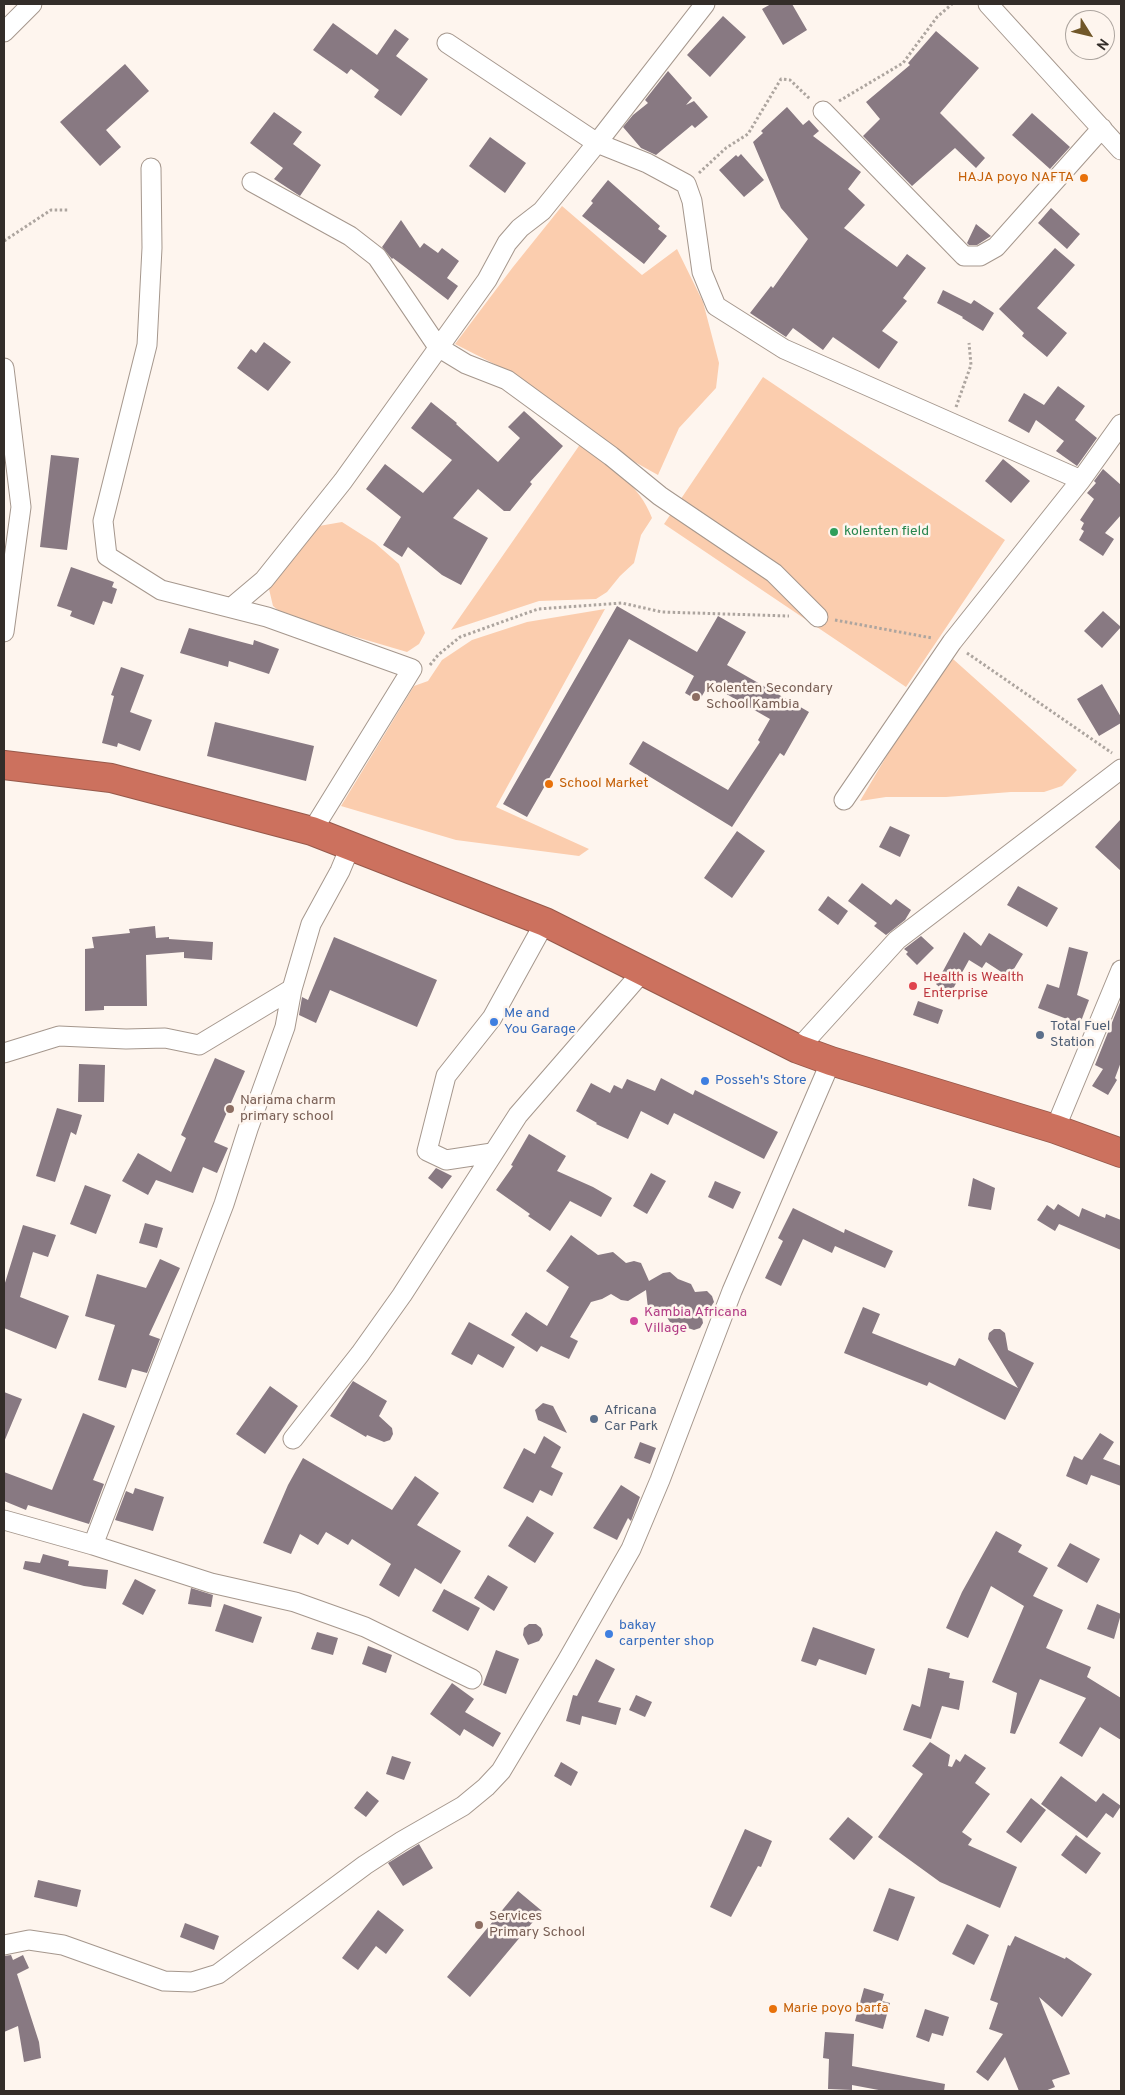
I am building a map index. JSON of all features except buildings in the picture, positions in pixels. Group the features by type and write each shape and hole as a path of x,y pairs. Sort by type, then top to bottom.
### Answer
{"highway":[{"path":"4,765 111,778 312,831 545,922 798,1049 831,1061 1056,1129 1121,1153"}],"street":[{"path":"4,32 32,4"},
{"path":"232,607 264,580 343,481 487,280 508,243 520,228 542,212 705,4"},
{"path":"988,4 1121,150"},
{"path":"447,43 597,143 647,163 686,184 692,201 702,272 716,306 784,349 949,424 1081,480"},
{"path":"823,111 964,256 980,256 996,247 1102,128"},
{"path":"152,168 152,248 147,345 103,521 107,556 161,590 232,607 412,669 312,831"},
{"path":"252,182 350,236 378,257 438,346 466,364 508,380 611,456 660,496 774,573 818,617"},
{"path":"4,368 21,508 4,632"},
{"path":"844,800 952,642 1081,480 1121,424"},
{"path":"798,1049 896,940 1117,761"},
{"path":"93,1545 224,1204 248,1129 285,1027 292,989 311,924 340,871 350,847"},
{"path":"492,1153 446,1160 426,1150 446,1076 492,1018 545,922"},
{"path":"1056,1129 1121,970"},
{"path":"292,1439 360,1354 402,1295 518,1115 644,971"},
{"path":"4,1053 59,1036 126,1039 165,1038 199,1045 292,989"},
{"path":"4,1945 29,1940 62,1945 164,1981 192,1982 218,1974 365,1865 463,1806 486,1787 501,1770 568,1661 631,1549 660,1480 732,1290 831,1061"},
{"path":"4,1520 93,1545 211,1583 295,1602 365,1627 472,1679"}],"path":[{"path":"4,241 51,210 68,210"},
{"path":"949,424 971,365 969,343"},
{"path":"412,669 428,668 438,655 460,638 538,608 622,603 662,612 818,617 952,642 1117,761"}],"shaded area":[{"path":"562,206 642,275 677,249 703,302 719,363 716,388 679,428 658,475 633,461 512,373 455,344"},
{"name":"kolenten field","path":"763,377 1005,540 906,687 664,524"},
{"path":"581,443 622,476 640,495 647,506 652,518 641,535 634,563 607,592 596,599 539,601 451,630"},
{"path":"342,522 375,543 399,564 425,633 419,644 407,652 285,616 273,606 269,589 314,529 319,526"},
{"path":"605,609 496,807 589,849 579,856 456,840 341,806 414,686 428,681 442,660 472,640 527,622"},
{"path":"953,659 1077,770 1062,786 1044,792 1011,792 946,797 886,797 860,801 915,708"}],"place":[{"name":"HAJA poyo NAFTA","path":"1084,178"},
{"name":"kolenten field","path":"834,532"},
{"name":"Kolenten Secondary School Kambia","path":"696,697"},
{"name":"School Market","path":"549,784"},
{"name":"Health is Wealth Enterprise","path":"913,986"},
{"name":"Me and You Garage","path":"494,1022"},
{"name":"Total Fuel Station","path":"1040,1035"},
{"name":"Posseh's Store","path":"705,1081"},
{"name":"Nariama charm primary school","path":"230,1109"},
{"name":"Kambia Africana Village","path":"634,1321"},
{"name":"Africana Car Park","path":"594,1419"},
{"name":"bakay carpenter shop","path":"609,1634"},
{"name":"Services Primary School","path":"479,1925"},
{"name":"Marie poyo barfa","path":"773,2009"}]}
